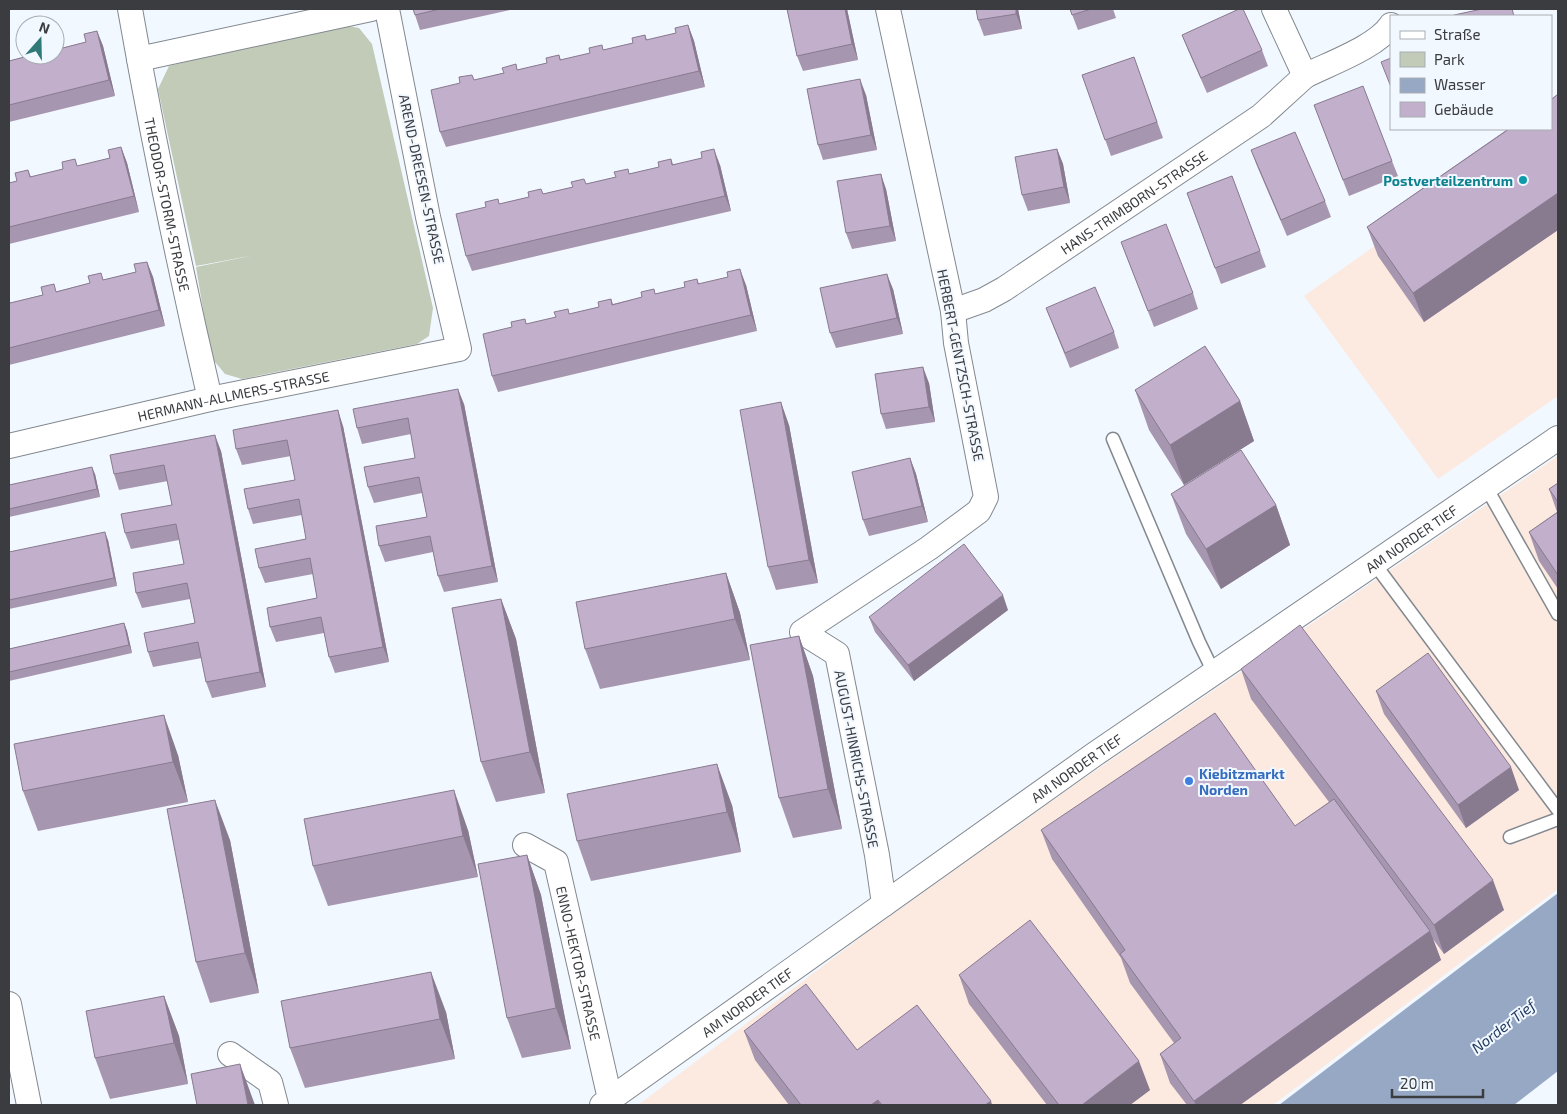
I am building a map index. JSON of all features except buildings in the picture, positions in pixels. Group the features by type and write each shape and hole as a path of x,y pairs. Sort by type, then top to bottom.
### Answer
{"street":[{"name":"THEODOR-STORM-STRASSE","path":"130,9 156,154 179,266 210,399"},
{"path":"139,59 371,9"},
{"name":"AREND-DREESEN-STRASSE","path":"387,9 428,217 459,349"},
{"name":"HERBERT-GENTZSCH-STRASSE","path":"802,632 929,548 979,511 986,498 956,343 953,311 888,9"},
{"path":"1274,9 1305,76"},
{"name":"HANS-TRIMBORN-STRASSE","path":"953,311 984,300 1004,289 1261,116 1305,76 1361,49 1386,33 1390,27"},
{"name":"HERMANN-ALLMERS-STRASSE","path":"9,446 210,399 459,349"},
{"name":"AM NORDER TIEF","path":"606,1102 1095,754 1558,438"},
{"name":"AUGUST-HINRICHS-STRASSE","path":"802,632 837,654 877,855 884,904"},
{"name":"ENNO-HEKTOR-STRASSE","path":"525,845 556,862 606,1102"},
{"path":"9,1004 12,1037 30,1105"},
{"path":"230,1054 270,1082 276,1105"}],"lane":[{"path":"1113,439 1214,673"},
{"path":"1486,487 1558,614"},
{"path":"1374,563 1558,810"},
{"path":"1510,837 1558,819"}],"shaded area":[{"path":"1558,116 1558,396 1438,479 1304,296 1539,130 1552,130"},
{"path":"1558,456 1558,889 1273,1105 638,1105 872,929 1083,779"}],"green space":[{"path":"338,24 359,28 372,44 433,308 429,336 417,344 242,379 225,374 211,357 196,267 255,255 196,266 158,89 169,66"}],"water":[{"name":"Norder Tief","path":"1558,893 1558,1071 1514,1105 1279,1105"}],"place":[{"name":"Postverteilzentrum","path":"1523,180"},
{"name":"Kiebitzmarkt Norden","path":"1189,781"}]}
